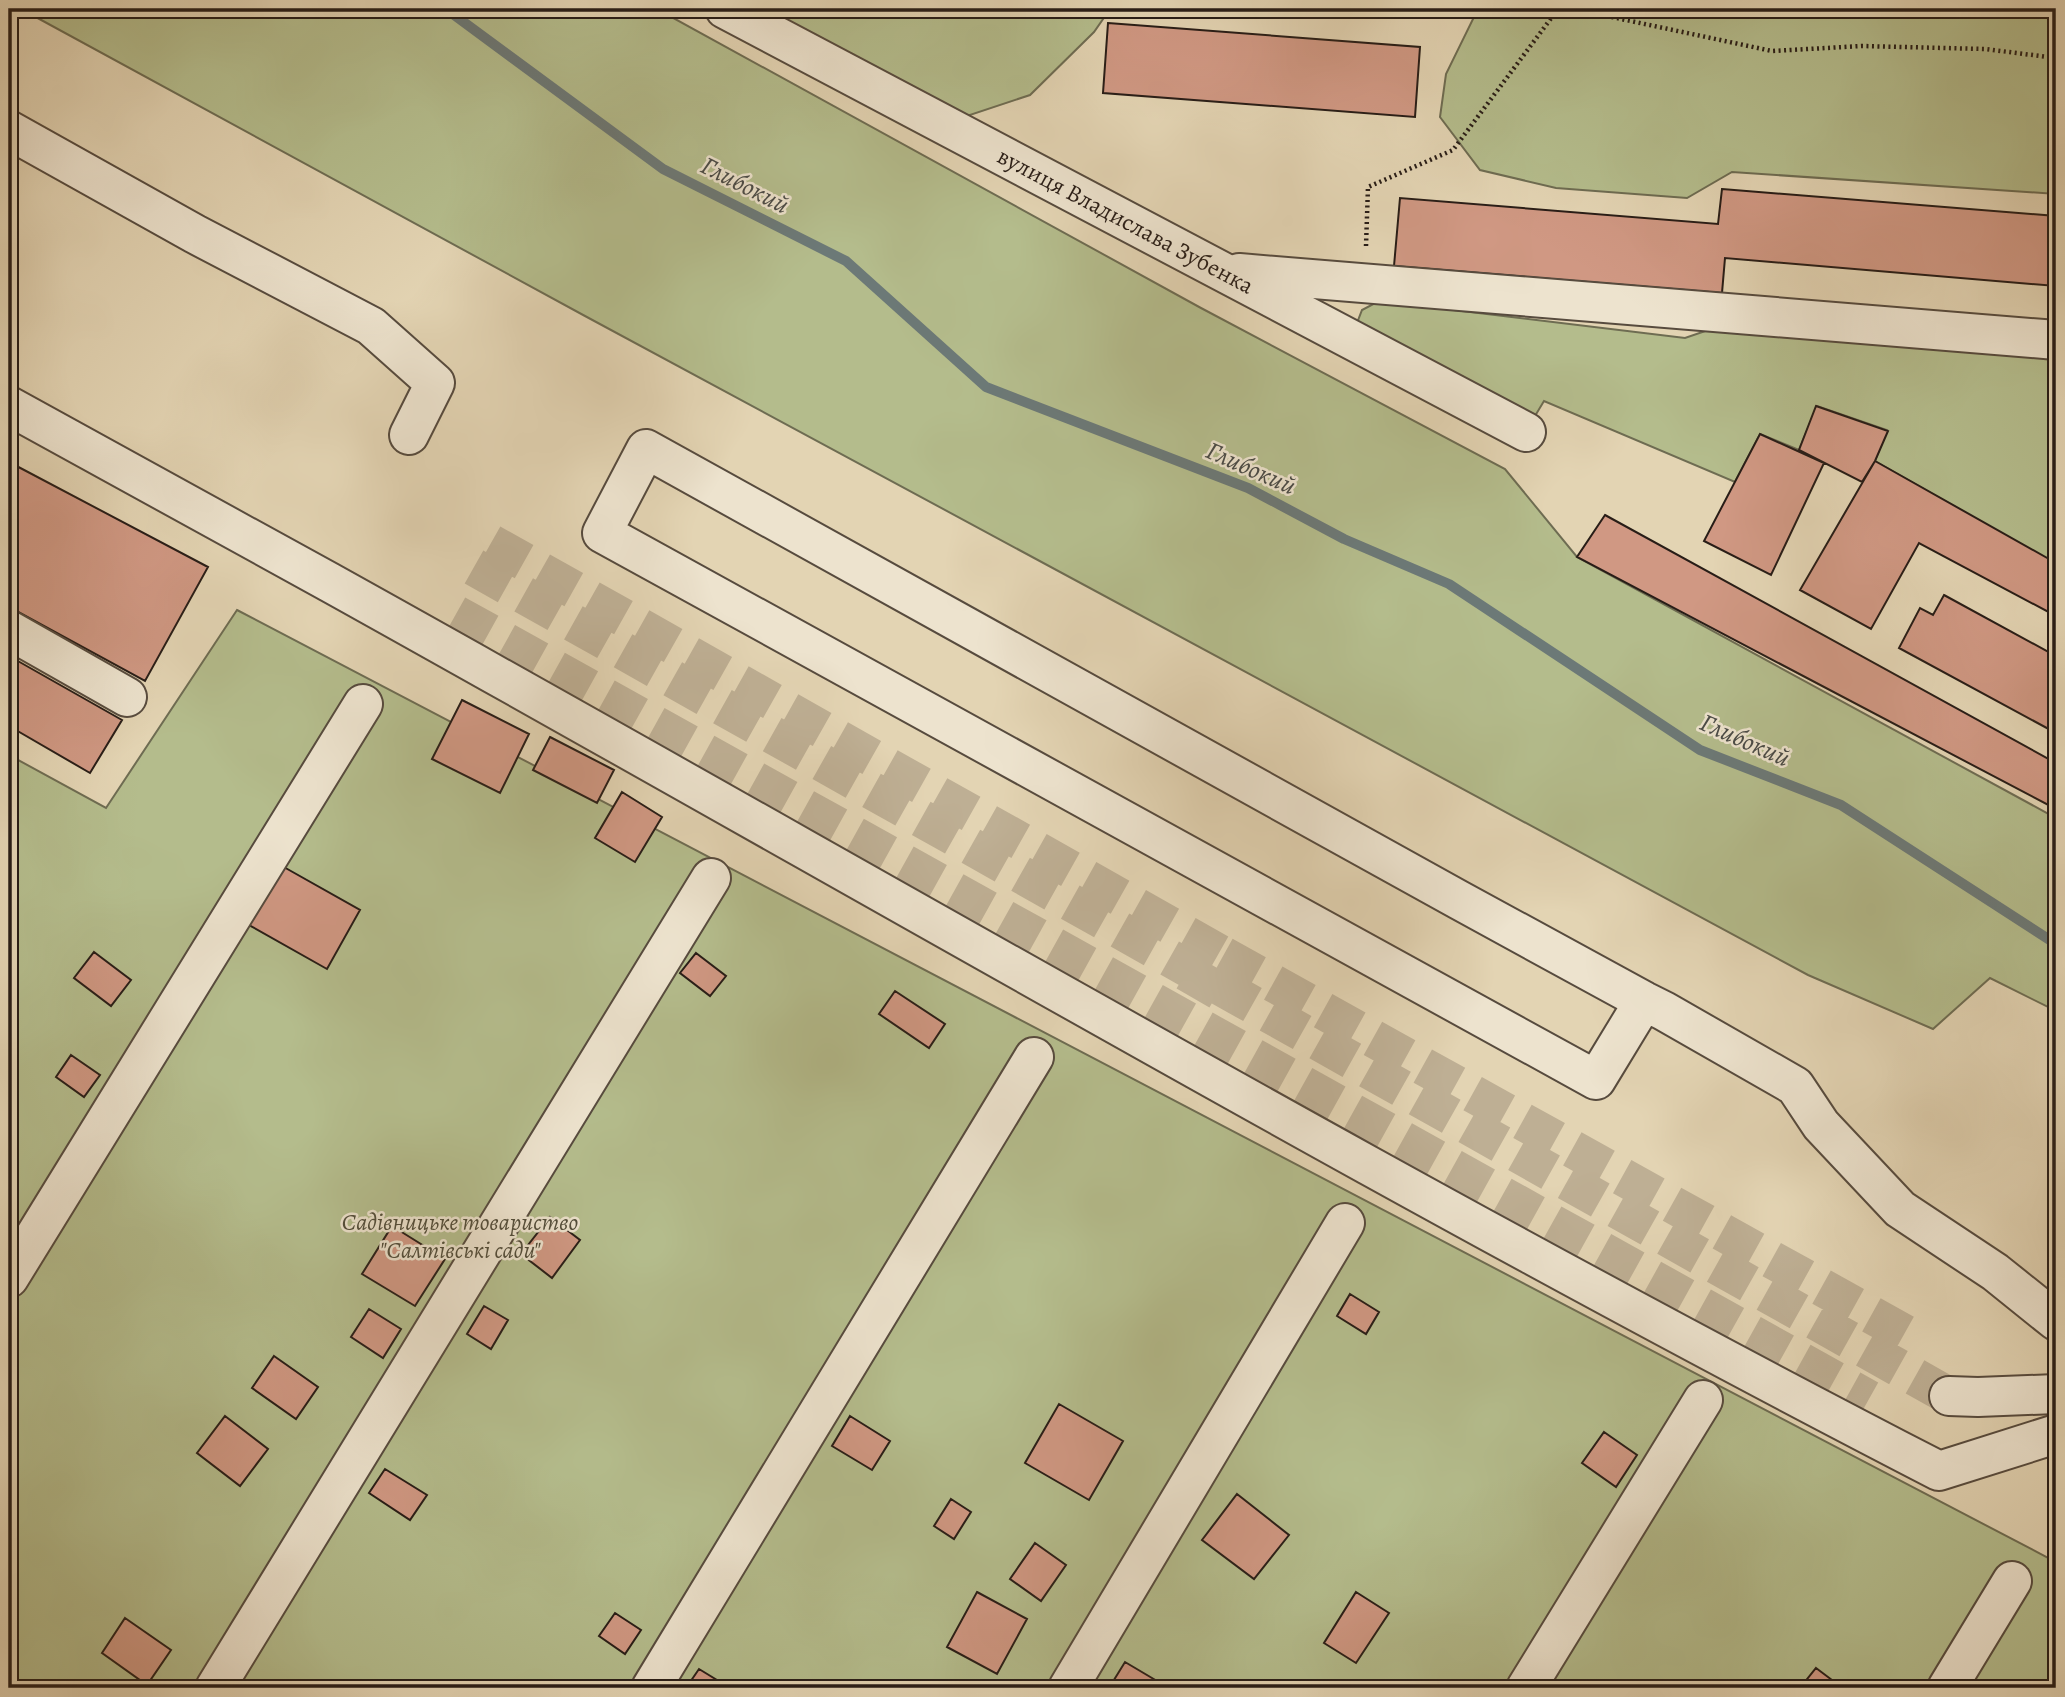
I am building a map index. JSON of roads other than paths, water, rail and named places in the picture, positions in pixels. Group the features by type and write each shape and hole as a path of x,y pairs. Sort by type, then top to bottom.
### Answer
{"lane":[{"name":"вулиця Владислава Зубенка","path":"725,9 1526,432"},
{"path":"9,130 195,234 371,326 435,383 409,435"},
{"path":"1223,272 2056,340"},
{"path":"9,406 342,589 1161,1051 1743,1369 1939,1471 2056,1434"},
{"path":"1644,1000 1596,1080 602,533 646,449 1644,1000 1794,1086 1821,1125 1900,1209 1995,1272 2056,1321"},
{"path":"9,629 127,697"},
{"path":"9,1278 363,704"},
{"path":"215,1688 712,878"},
{"path":"652,1688 1034,1057"},
{"path":"1068,1688 1345,1223"},
{"path":"1949,1396 2056,1394"},
{"path":"1526,1688 1703,1400"},
{"path":"1947,1688 2012,1581"}],"waterway":[{"name":"Глибокий","path":"446,9 663,169 846,261 986,387 1248,488 1344,539 1449,584 1700,750 1841,805 2056,944"}],"tunnel":[{"path":"491,543 1219,953"},
{"path":"474,567 1949,1396"},
{"path":"456,614 1869,1399"},
{"path":"1193,998 1219,953 1915,1339"}],"park label":[{"name":"Садівницьке товариство \"Салтівські сади\"","path":"460,1236"}]}
